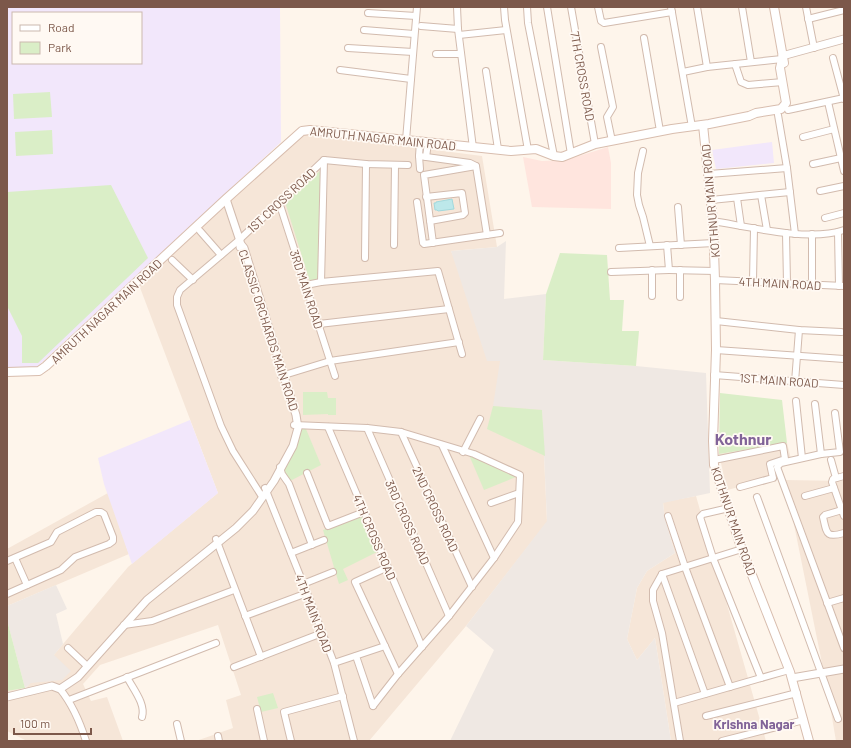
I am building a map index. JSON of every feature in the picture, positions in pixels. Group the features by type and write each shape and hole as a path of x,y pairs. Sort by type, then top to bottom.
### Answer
{"main road":[{"name":"AMRUTH NAGAR MAIN ROAD","path":"749,116 757,118 783,114 788,110 790,103 774,7"},
{"name":"AMRUTH NAGAR MAIN ROAD","path":"7,372 39,371 46,366 226,199 304,130 473,148 511,151 541,150 554,156 562,157 595,144 660,131 703,125 749,116 756,113 777,111 786,103 780,68 782,58"},
{"name":"KOTHNUR MAIN ROAD","path":"703,125 714,243 716,350 713,441 716,472 742,549 792,678 809,741"}],"street":[{"path":"406,140 417,7"},
{"path":"457,7 458,32 473,148"},
{"path":"504,7 506,30 528,150"},
{"path":"526,7 554,156"},
{"path":"547,7 571,154"},
{"name":"7TH CROSS ROAD","path":"571,7 595,144"},
{"path":"598,7 601,21 606,24 672,9 692,127"},
{"path":"697,7 707,68"},
{"path":"742,7 751,62"},
{"path":"806,7 814,48"},
{"path":"808,19 844,10"},
{"path":"368,13 416,16"},
{"path":"421,26 458,32 506,30"},
{"path":"364,30 414,34"},
{"path":"644,38 660,131"},
{"path":"683,72 782,58 844,39"},
{"path":"601,47 613,106 608,117 612,141"},
{"path":"348,48 413,52"},
{"path":"436,54 461,54"},
{"path":"788,110 844,98 834,58"},
{"path":"735,64 741,82 748,85 783,82"},
{"path":"340,70 411,79"},
{"path":"486,71 498,149"},
{"path":"828,102 844,171"},
{"path":"778,115 787,168 795,234"},
{"path":"803,137 834,129"},
{"path":"420,169 419,156 424,142"},
{"path":"424,142 426,157"},
{"path":"643,151 638,173 637,195 638,206 643,217 650,246"},
{"path":"419,156 470,163 476,166"},
{"path":"813,164 841,158"},
{"path":"321,282 324,160"},
{"name":"1ST CROSS ROAD","path":"177,297 180,290 240,241 324,160 395,166 408,165"},
{"path":"365,258 366,164"},
{"path":"394,245 395,166"},
{"path":"433,243 424,175 476,166"},
{"path":"476,166 488,235"},
{"path":"708,174 787,168"},
{"path":"820,191 844,186"},
{"path":"711,200 790,192"},
{"path":"426,197 462,193 465,213 463,215 430,221"},
{"path":"761,195 767,230"},
{"path":"737,198 741,226"},
{"name":"CLASSIC ORCHARDS MAIN ROAD","path":"67,684 145,597 248,517 292,446 296,425 296,415 282,375 244,248 240,241 226,199"},
{"name":"3RD MAIN ROAD","path":"279,202 335,376"},
{"path":"417,202 424,244 500,233"},
{"path":"678,207 681,245"},
{"path":"825,218 844,213"},
{"path":"713,221 795,234 830,234 841,231 842,286"},
{"path":"753,281 754,228"},
{"path":"200,231 221,255"},
{"path":"786,233 787,283"},
{"path":"812,234 812,284"},
{"path":"619,248 714,243"},
{"path":"667,245 669,270"},
{"path":"172,260 193,280"},
{"path":"611,272 652,270 715,271"},
{"path":"652,270 652,296"},
{"path":"680,270 680,297"},
{"path":"306,285 321,282 438,271 462,354"},
{"name":"4TH MAIN ROAD","path":"715,280 842,286"},
{"name":"4TH MAIN ROAD","path":"177,297 177,305 221,426 233,451 264,492 307,593 334,663 354,741"},
{"path":"319,324 449,309"},
{"path":"716,321 799,330 841,332"},
{"path":"795,382 799,330"},
{"path":"282,375 330,361 459,342"},
{"path":"716,350 844,359"},
{"name":"1ST MAIN ROAD","path":"714,375 844,385"},
{"path":"796,401 802,458"},
{"path":"815,404 821,454"},
{"path":"835,413 840,452 802,458 778,464 777,467 844,648"},
{"path":"463,452 480,419"},
{"path":"296,425 367,428 401,432 463,452 474,454 520,474 518,522 494,558 472,587 449,616 398,674 373,706 356,656"},
{"name":"4TH CROSS ROAD","path":"328,427 422,647"},
{"name":"3RD CROSS ROAD","path":"367,428 449,616"},
{"name":"2ND CROSS ROAD","path":"401,432 472,587"},
{"path":"442,445 494,558"},
{"path":"714,460 782,446 785,460 770,464 773,478 740,487"},
{"path":"831,460 836,478"},
{"path":"280,467 289,484 312,545"},
{"path":"307,473 328,526 364,512"},
{"path":"844,476 836,478 832,482 842,501 843,513 825,515 823,517 830,536 844,533"},
{"path":"805,496 834,488"},
{"path":"491,503 519,493"},
{"path":"757,497 838,719"},
{"path":"729,508 703,514 700,517 713,558 761,678"},
{"path":"7,561 51,542 57,532 96,512 104,514 113,537 113,541 109,544 75,556 61,570 7,594"},
{"path":"668,516 685,567 730,687"},
{"path":"291,553 324,540"},
{"path":"217,541 234,590 246,616 261,657"},
{"name":"CLASSIC ORCHARDS MAIN ROAD","path":"60,689 78,677 147,600 217,541"},
{"path":"680,741 662,633 653,601 653,590 662,574 742,549"},
{"path":"15,558 27,585"},
{"path":"388,567 355,582 398,674"},
{"path":"303,584 333,572"},
{"path":"662,574 705,694"},
{"path":"124,625 152,621 234,590"},
{"path":"246,616 307,593"},
{"path":"827,603 844,598"},
{"path":"234,667 322,633"},
{"path":"69,700 216,643"},
{"path":"334,663 385,646"},
{"path":"68,648 85,664"},
{"path":"792,678 844,669"},
{"path":"674,703 789,670"},
{"path":"127,677 143,706 142,717"},
{"path":"7,697 52,686 60,689 69,700 80,722 86,741"},
{"path":"706,716 797,693"},
{"path":"291,741 284,712 343,696"},
{"path":"257,709 264,741"},
{"path":"722,741 804,720"},
{"path":"177,724 181,741"}],"shaded area":[{"path":"7,7 280,7 281,142 37,367 7,368"},
{"path":"303,133 482,156 497,247 451,251 500,361 542,410 547,522 466,626 369,741 196,741 233,728 226,700 241,695 218,625 100,665 83,684 91,701 107,697 123,741 27,741 7,731 7,691 26,688 128,567 218,493 139,285"},
{"path":"772,142 774,163 716,169 712,150"},
{"path":"608,147 611,163 611,209 532,207 523,157 542,161 566,160"},
{"path":"506,241 504,299 546,294 543,360 636,366 706,373 710,493 663,503 665,519 675,553 647,571 637,588 627,639 637,660 655,638 671,741 450,741 494,650 466,626 547,521 542,410 493,406 500,361 487,361 451,251 497,247"},
{"path":"190,420 218,493 132,564 104,484 98,458"},
{"path":"787,443 791,459 774,463 778,477 740,489 739,487 727,490 719,454"},
{"path":"785,480 844,481 844,741 836,741 827,688"},
{"path":"108,493 129,554 7,606 7,549"},
{"path":"696,496 766,741 671,741 655,638 637,660 627,639 637,588 647,571 675,553 665,519 663,502"},
{"path":"56,585 67,609 56,614 63,644 54,655 71,671 62,680 31,683 25,688 7,620 7,606"}],"green space":[{"path":"50,92 52,117 14,119 13,94"},
{"path":"52,130 53,154 16,156 15,132"},
{"path":"321,170 318,281 310,282 285,202"},
{"path":"111,185 148,258 38,363 22,363 22,336 7,306 7,192"},
{"path":"560,253 607,255 610,300 624,300 622,331 639,331 636,366 543,360 546,294"},
{"path":"303,392 327,392 328,398 336,398 336,415 303,415"},
{"path":"720,393 782,400 787,443 719,454"},
{"path":"493,406 542,410 545,456 487,429"},
{"path":"300,429 306,429 321,465 290,481 282,471"},
{"path":"469,455 516,477 484,490"},
{"path":"362,516 377,552 343,569 348,580 339,584 323,530"},
{"path":"7,620 25,688 7,691"},
{"path":"273,693 278,708 261,712 257,697"}],"water":[{"path":"452,199 454,209 435,210 434,203"}],"district":[{"name":"Kothnur","path":"743,438"},
{"name":"Krishna Nagar","path":"754,724"}]}
